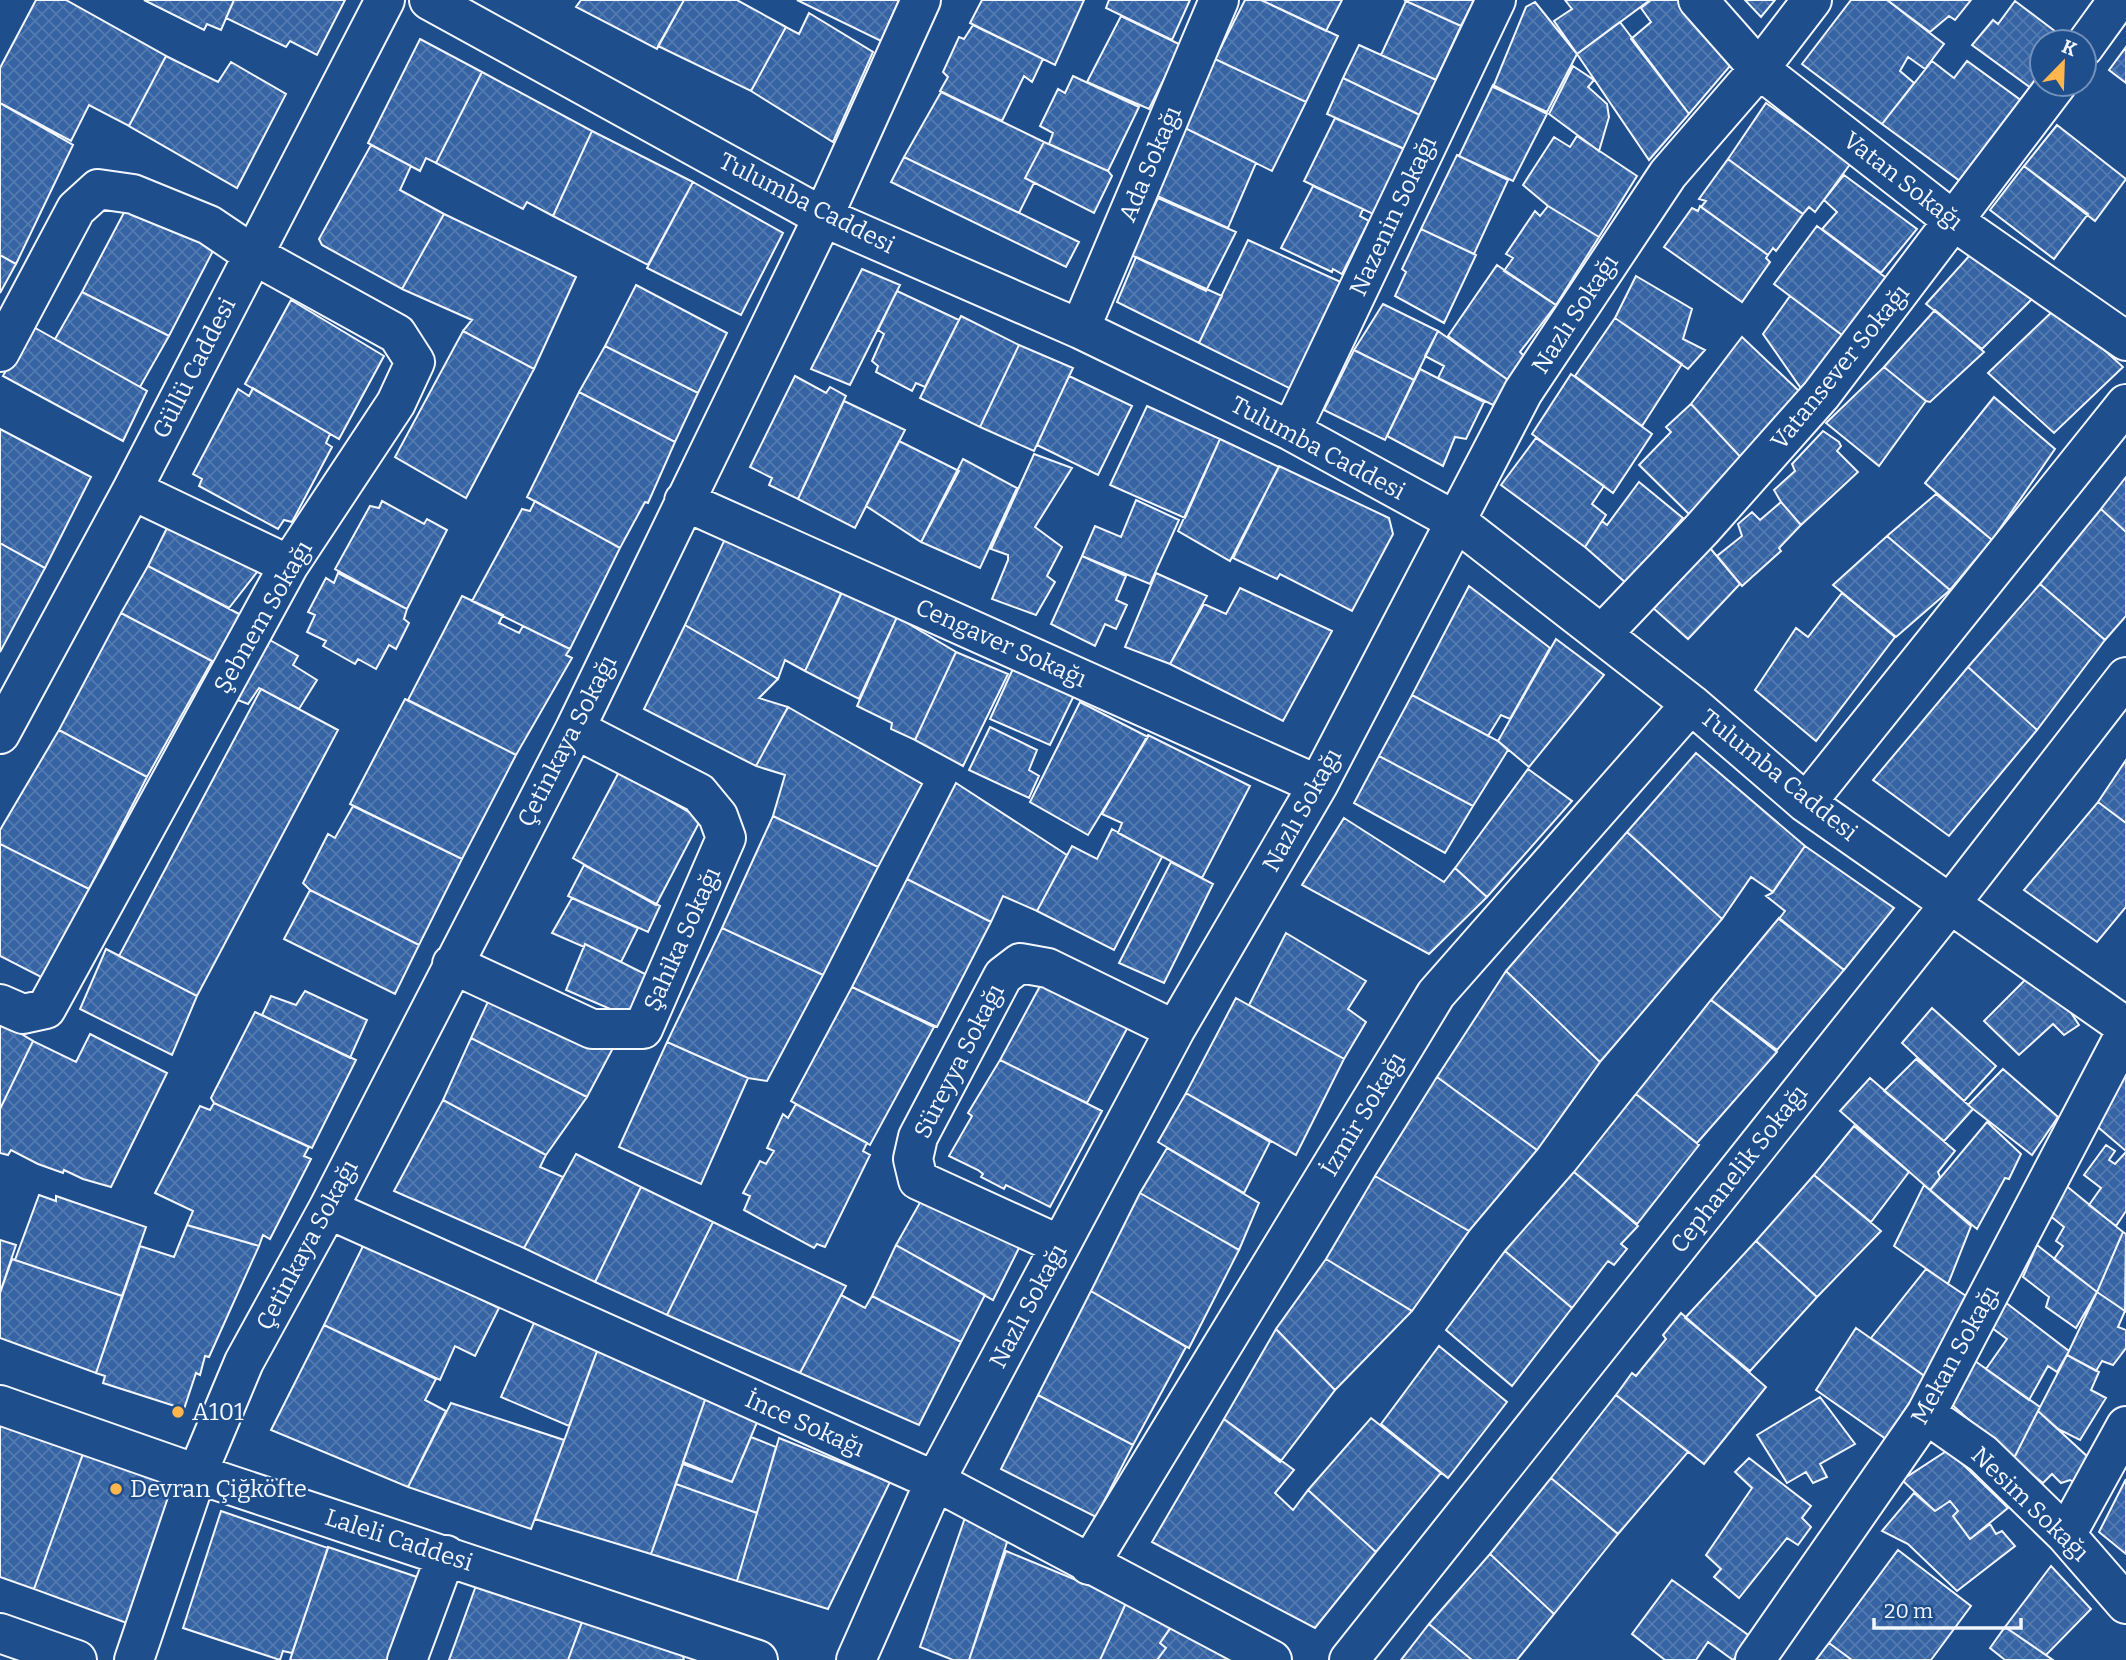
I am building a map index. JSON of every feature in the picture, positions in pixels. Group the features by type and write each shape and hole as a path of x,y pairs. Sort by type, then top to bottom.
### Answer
{"street":[{"name":"Güllü Caddesi","path":"0,734 132,490 385,0"},
{"name":"Tulumba Caddesi","path":"429,0 823,217 1080,329 1291,431 1457,522 1603,633 1806,803 2126,1030"},
{"name":"Çetinkaya Sokağı","path":"134,1660 197,1474 244,1362 328,1209 575,729 823,217 922,0"},
{"name":"Ada Sokağı","path":"1080,329 1219,0"},
{"name":"Nazenin Sokağı","path":"1291,431 1496,0"},
{"name":"Vatan Sokağı","path":"1698,0 1759,69 1955,222 2126,341"},
{"name":"Nazlı Sokağı","path":"856,1660 935,1481 1175,1030 1318,785 1523,392 1668,174 1759,69 1812,0"},
{"path":"2098,28 2119,0"},
{"name":"Vatansever Sokağı","path":"1603,633 1702,530 1821,395 2047,98"},
{"path":"0,352 76,209 98,189 133,194 209,225 252,254"},
{"name":"Şebnem Sokağı","path":"0,1004 23,1014 46,1009 289,565 396,403 415,362 397,334 252,254"},
{"path":"1806,803 2126,404"},
{"path":"132,490 289,565"},
{"name":"Cengaver Sokağı","path":"684,501 1318,785"},
{"name":"Cephanelik Sokağı","path":"1349,1660 1950,904 2126,677"},
{"name":"İzmir Sokağı","path":"1088,1565 1436,994 1691,704"},
{"name":"Şahika Sokağı","path":"452,964 592,1029 643,1029 726,838 718,816 699,793 575,729"},
{"name":"Süreyya Sokağı","path":"1060,1245 918,1180 912,1159 918,1137 1003,976 1020,964 1048,968 1175,1030"},
{"name":"Mekan Sokağı","path":"1755,1660 1926,1414 2126,1030"},
{"name":"İnce Sokağı","path":"328,1209 935,1481 1088,1565 1272,1660"},
{"name":"Laleli Caddesi","path":"0,1405 197,1474 446,1555 701,1650 758,1660"},
{"name":"Nesim Sokağı","path":"1926,1414 1983,1454 2066,1535 2126,1604"},
{"path":"2066,1535 2126,1426"},
{"path":"407,1660 446,1555"},
{"path":"0,1633 77,1660"}],"building":[{"path":"36,0 66,0 166,56 129,126 89,105 71,141 0,103 0,68"},
{"path":"144,0 234,0 221,30 207,24 204,30"},
{"path":"234,0 345,0 317,55 290,41 286,47 226,18"},
{"path":"581,0 684,0 657,49 576,7"},
{"path":"684,0 737,0 786,27 751,91 658,46"},
{"path":"797,0 899,0 881,41"},
{"path":"982,0 1084,0 1055,65 970,23"},
{"path":"1109,0 1190,0 1172,40 1106,8"},
{"path":"1245,0 1261,0 1338,36 1306,102 1215,59"},
{"path":"1261,0 1342,0 1326,31"},
{"path":"1404,0 1474,0 1461,26"},
{"path":"1565,0 1650,0 1577,54 1554,21 1572,9"},
{"path":"1651,0 1678,0 1730,66 1689,114 1631,39 1651,22 1641,8"},
{"path":"1745,0 1775,0 1761,17"},
{"path":"1851,0 1887,0 1944,44 1925,69 1908,57 1900,71 1914,83 1882,124 1802,64"},
{"path":"1887,0 1971,0 1955,20 1949,16 1930,32"},
{"path":"1406,1 1461,26 1436,80 1381,55"},
{"path":"2015,1 2051,28 2028,28 2028,86 1972,45 1993,20 1998,24"},
{"path":"1535,2 1577,54 1547,112 1493,87 1526,7"},
{"path":"809,13 873,52 833,142 751,91 786,27 799,34"},
{"path":"1121,16 1181,45 1149,109 1087,82"},
{"path":"1620,22 1689,114 1649,160 1577,54"},
{"path":"973,25 1043,59 1032,82 1024,76 1002,121 940,91 948,77 943,72 959,37 964,39"},
{"path":"420,39 482,72 436,163 426,158 420,171 368,143"},
{"path":"1359,45 1441,82 1424,117 1343,78"},
{"path":"2126,47 2126,83 2109,70"},
{"path":"166,56 218,82 231,62 286,94 237,188 129,126"},
{"path":"1215,59 1306,102 1272,171 1185,128"},
{"path":"1932,61 1954,78 1967,61 2022,101 1960,181 1882,124"},
{"path":"1573,66 1594,80 1588,87 1607,104 1609,117 1599,151 1549,114"},
{"path":"482,72 592,131 553,216 527,202 523,209 436,163"},
{"path":"1073,76 1139,107 1108,171 1049,144 1053,133 1040,126 1058,89 1065,93"},
{"path":"1343,78 1424,117 1409,151 1327,114"},
{"path":"1493,85 1547,114 1513,181 1459,156"},
{"path":"941,92 1044,142 1025,178 1034,183 1019,213 904,157"},
{"path":"0,103 73,145 16,264 0,255"},
{"path":"1766,103 1851,163 1815,212 1809,207 1803,214 1798,211 1728,159"},
{"path":"1335,118 1406,150 1373,214 1304,181"},
{"path":"2057,125 2126,179 2095,221 2024,166"},
{"path":"1185,128 1256,163 1228,228 1155,195"},
{"path":"592,131 693,182 648,265 553,216"},
{"path":"1577,136 1637,176 1599,237 1548,206 1523,185 1554,137 1570,147"},
{"path":"1044,142 1108,171 1112,176 1094,213 1025,178"},
{"path":"371,145 411,166 400,190 444,214 402,289 322,245 319,239"},
{"path":"1457,155 1508,180 1474,254 1421,229"},
{"path":"904,157 1079,242 1066,267 891,182"},
{"path":"1728,159 1803,214 1776,251 1773,248 1768,255 1701,207 1706,201 1699,199"},
{"path":"2024,166 2088,214 2054,259 1990,210"},
{"path":"1844,175 1917,229 1881,273 1822,229 1837,212 1824,200"},
{"path":"693,182 783,233 741,315 647,268"},
{"path":"1313,186 1363,209 1360,216 1369,221 1342,274 1281,248"},
{"path":"1158,198 1236,232 1206,291 1131,255"},
{"path":"128,205 214,249 169,336 82,292"},
{"path":"1548,206 1599,237 1556,305 1504,271 1513,258 1506,254 1535,211 1540,216"},
{"path":"1700,206 1768,255 1766,258 1770,262 1742,302 1664,247 1692,208 1698,211"},
{"path":"444,214 576,277 534,369 463,331 472,320 402,289"},
{"path":"1817,226 1893,283 1850,341 1774,284"},
{"path":"1421,229 1476,255 1444,323 1395,296 1406,272 1402,269"},
{"path":"1248,240 1343,283 1293,390 1199,343"},
{"path":"1979,245 2036,295 1982,349 1926,304"},
{"path":"0,255 16,264 0,293"},
{"path":"1136,257 1222,296 1199,343 1117,302"},
{"path":"1497,265 1556,305 1520,352 1524,356 1508,380 1448,336"},
{"path":"862,269 900,285 850,385 811,369"},
{"path":"1636,276 1692,309 1683,339 1705,350 1688,369 1615,318"},
{"path":"636,285 727,333 698,393 605,346"},
{"path":"897,291 959,320 925,387 916,383 912,391 876,372 878,366 872,361 884,334 878,330"},
{"path":"82,292 169,336 140,387 55,339"},
{"path":"1790,296 1850,341 1807,397 1763,334"},
{"path":"291,300 384,356 339,439 245,384"},
{"path":"1383,304 1438,331 1414,380 1354,350"},
{"path":"2057,307 2123,367 2054,433 1988,373"},
{"path":"1935,310 1984,352 1930,402 1884,367"},
{"path":"961,316 1019,345 980,427 920,398"},
{"path":"1615,318 1682,364 1642,426 1575,376"},
{"path":"30,325 147,391 123,441 3,376"},
{"path":"463,331 534,369 466,498 395,457"},
{"path":"1438,331 1508,380 1493,405 1438,378 1444,366 1425,356"},
{"path":"1742,337 1800,392 1748,465 1691,404"},
{"path":"1019,345 1073,368 1034,451 980,427"},
{"path":"605,346 698,393 675,442 579,392"},
{"path":"1354,350 1414,380 1385,440 1324,410"},
{"path":"1884,367 1926,401 1879,466 1826,423"},
{"path":"1420,369 1484,402 1466,439 1455,437 1443,466 1387,436"},
{"path":"1571,374 1652,434 1613,493 1532,434"},
{"path":"795,376 826,393 830,387 846,396 798,499 769,485 772,478 750,467"},
{"path":"1069,376 1132,406 1098,475 1037,445"},
{"path":"253,388 330,434 326,443 332,447 292,522 284,520 278,529 199,486 202,479 193,474 238,389 249,396"},
{"path":"579,392 675,442 648,503 645,502 620,548 527,497"},
{"path":"1994,397 2055,449 1992,540 1925,483"},
{"path":"844,401 905,430 855,528 798,499"},
{"path":"1691,404 1748,465 1694,519 1639,465 1671,432 1666,427"},
{"path":"1147,406 1220,439 1185,518 1110,485"},
{"path":"0,429 91,477 45,568 0,543"},
{"path":"1823,431 1839,442 1841,446 1837,451 1858,472 1801,525 1774,490 1795,471 1792,464"},
{"path":"1536,438 1604,486 1592,504 1606,515 1585,547 1501,485"},
{"path":"1220,439 1279,467 1230,561 1178,531"},
{"path":"899,441 959,471 921,542 866,506"},
{"path":"1034,454 1072,468 1035,527 1062,547 1047,576 1055,582 1036,615 992,599 1008,555 991,549"},
{"path":"963,459 1017,488 980,568 921,542"},
{"path":"1279,466 1389,518 1393,534 1352,611 1280,574 1277,579 1233,558"},
{"path":"2126,477 2126,532 2101,509"},
{"path":"1639,482 1683,518 1626,583 1585,547 1602,521 1607,525"},
{"path":"1936,494 1992,540 1950,590 1887,536"},
{"path":"1136,500 1179,520 1150,584 1082,556 1095,526 1121,537"},
{"path":"382,501 424,524 427,519 447,530 407,609 335,569 370,506 379,508"},
{"path":"535,501 620,548 570,649 472,601 522,509 530,511"},
{"path":"1781,502 1801,525 1779,548 1781,551 1742,586 1717,556 1742,536 1738,524 1752,512 1760,520"},
{"path":"2101,509 2126,532 2126,616 2105,640 2040,584"},
{"path":"173,516 261,567 229,608 148,566"},
{"path":"731,526 846,584 805,671 785,660 778,679 685,625"},
{"path":"1887,536 1950,590 1896,637 1833,585"},
{"path":"0,543 45,568 0,652"},
{"path":"1710,548 1740,584 1688,639 1652,607"},
{"path":"1082,556 1126,576 1116,600 1127,605 1116,629 1105,624 1095,646 1051,624"},
{"path":"148,566 243,616 217,664 121,613"},
{"path":"338,573 407,609 404,619 409,623 396,649 389,645 376,669 358,659 355,664 323,646 326,641 307,632 315,615 308,612 326,578 334,583"},
{"path":"1156,573 1207,596 1170,664 1125,647"},
{"path":"2040,584 2105,640 2037,730 1968,667"},
{"path":"1469,586 1550,648 1510,719 1501,715 1488,736 1412,695"},
{"path":"844,587 897,617 859,699 805,671"},
{"path":"1240,588 1332,631 1283,721 1170,664 1204,604 1226,614"},
{"path":"1842,593 1895,637 1816,741 1755,690 1796,628 1808,637"},
{"path":"462,596 503,615 499,623 519,633 523,626 570,649 566,655 572,658 516,755 408,700"},
{"path":"121,613 212,661 147,777 59,730"},
{"path":"897,617 956,652 915,740 891,729 892,723 857,706"},
{"path":"685,625 778,679 759,698 788,707 756,766 644,709"},
{"path":"268,639 298,656 293,665 317,680 299,709 259,688 248,704 230,697"},
{"path":"1556,639 1604,675 1529,767 1498,741"},
{"path":"956,652 1008,674 963,766 915,740"},
{"path":"1017,660 1079,685 1050,745 990,719"},
{"path":"1968,667 2037,730 1949,836 1873,780"},
{"path":"261,689 338,730 197,996 119,956"},
{"path":"1412,695 1498,741 1508,750 1473,806 1379,756"},
{"path":"405,699 516,755 462,859 350,804"},
{"path":"1080,702 1148,737 1088,835 1030,802"},
{"path":"788,707 922,784 878,867 773,816 785,775 756,766"},
{"path":"990,727 1037,750 1029,770 1039,776 1029,798 969,770"},
{"path":"59,730 147,777 89,889 0,844 0,830"},
{"path":"1148,735 1250,786 1202,878 1118,833 1122,823 1102,814"},
{"path":"1696,753 1805,846 1773,892 1751,877 1722,919 1627,832"},
{"path":"1379,756 1473,806 1445,853 1354,803"},
{"path":"2126,760 2126,823 2098,802"},
{"path":"1528,769 1572,801 1487,897 1455,868"},
{"path":"619,772 701,819 656,905 573,858"},
{"path":"956,783 1067,855 1037,911 1003,896 991,922 907,879"},
{"path":"2098,802 2126,823 2126,907 2097,942 2024,890"},
{"path":"353,806 462,859 419,945 310,890 303,883 328,834 335,838"},
{"path":"773,816 878,867 823,975 722,928"},
{"path":"1344,818 1444,882 1455,868 1487,897 1429,954 1302,885"},
{"path":"1112,829 1162,857 1114,950 1037,911 1072,846 1097,859"},
{"path":"1627,832 1722,919 1600,1062 1506,971"},
{"path":"0,844 89,889 43,978 0,956"},
{"path":"1805,846 1894,908 1844,970 1779,919 1785,911 1766,896 1772,893"},
{"path":"1171,862 1213,884 1164,983 1119,963"},
{"path":"584,865 660,906 648,932 568,896"},
{"path":"907,879 991,922 937,1027 852,987"},
{"path":"310,890 419,945 395,994 284,939"},
{"path":"572,898 638,928 621,962 585,944 584,947 552,933"},
{"path":"1779,918 1844,970 1777,1050 1711,1000"},
{"path":"722,928 823,975 767,1081 748,1078 667,1042"},
{"path":"1286,933 1366,981 1348,1009 1366,1022 1344,1059 1249,1005"},
{"path":"585,944 655,979 636,1020 566,990"},
{"path":"106,949 197,996 172,1055 80,1009"},
{"path":"1506,971 1600,1062 1537,1150 1437,1077"},
{"path":"2031,974 2068,1008 2079,1025 2064,1035 2053,1024 2019,1055 1984,1021"},
{"path":"1045,977 1129,1025 1087,1103 1000,1060"},
{"path":"852,987 934,1027 870,1145 791,1101"},
{"path":"305,991 367,1020 350,1058 262,1015 271,996 296,1005"},
{"path":"493,991 612,1050 587,1097 471,1038"},
{"path":"1236,998 1344,1059 1296,1155 1186,1093"},
{"path":"1711,1000 1777,1052 1697,1143 1636,1094"},
{"path":"1932,1008 1996,1066 1964,1101 1902,1043"},
{"path":"255,1012 356,1060 312,1148 214,1103 211,1098"},
{"path":"0,1021 33,1041 0,1109"},
{"path":"90,1034 167,1073 111,1187 38,1164 11,1150 8,1155 0,1153 0,1109 33,1041 76,1062"},
{"path":"471,1038 587,1097 546,1155 443,1100"},
{"path":"667,1042 748,1078 701,1184 619,1147"},
{"path":"1916,1059 1973,1109 1944,1141 1884,1091"},
{"path":"1000,1060 1102,1111 1050,1207 1006,1185 1004,1189 981,1177 983,1174 978,1170 949,1156 972,1116 968,1113"},
{"path":"2003,1069 2058,1117 2032,1155 1968,1105"},
{"path":"2126,1073 2126,1151 2092,1122"},
{"path":"1437,1077 1537,1150 1469,1231 1375,1176"},
{"path":"1870,1078 1955,1151 1938,1172 1940,1177 1930,1190 1840,1111"},
{"path":"1186,1093 1270,1142 1244,1193 1158,1142"},
{"path":"1636,1094 1699,1145 1637,1224 1574,1172"},
{"path":"443,1100 546,1155 540,1167 563,1177 524,1248 394,1191"},
{"path":"214,1103 309,1147 304,1156 311,1159 270,1239 263,1235 259,1246 187,1225 193,1211 155,1193 200,1106 210,1110"},
{"path":"796,1104 867,1143 863,1151 870,1155 825,1247 817,1244 814,1248 744,1210 750,1196 743,1193 760,1161 766,1164 774,1151 767,1148 783,1114 788,1118"},
{"path":"1987,1122 2021,1154 2009,1179 2005,1178 1977,1229 1930,1190"},
{"path":"1854,1126 1909,1172 1871,1222 1814,1175"},
{"path":"2106,1145 2115,1151 2109,1160 2115,1164 2126,1152 2126,1211 2116,1226 2089,1205 2101,1188 2084,1175"},
{"path":"1167,1148 1259,1203 1239,1250 1140,1193"},
{"path":"576,1154 641,1187 595,1282 524,1248"},
{"path":"1574,1172 1638,1226 1621,1244 1627,1249 1614,1265 1608,1261 1572,1308 1505,1251"},
{"path":"1814,1175 1881,1231 1817,1297 1756,1241"},
{"path":"1375,1176 1469,1231 1412,1311 1326,1259"},
{"path":"2064,1184 2123,1232 2097,1292 2054,1259 2063,1246 2056,1241 2064,1227 2048,1214"},
{"path":"1924,1185 1971,1226 1948,1284 1894,1246"},
{"path":"641,1187 713,1222 667,1315 595,1282"},
{"path":"926,1192 1023,1240 993,1300 896,1245"},
{"path":"1140,1193 1239,1250 1189,1348 1091,1291"},
{"path":"39,1195 56,1201 56,1196 146,1227 122,1296 15,1260"},
{"path":"713,1222 846,1286 800,1373 667,1315"},
{"path":"187,1225 259,1246 209,1357 205,1356 200,1375 196,1373 184,1409 103,1383 105,1376 96,1373 140,1246 174,1257"},
{"path":"2123,1232 2126,1234 2125,1311 2097,1292"},
{"path":"0,1240 16,1245 0,1293"},
{"path":"1756,1241 1817,1297 1750,1371 1685,1318"},
{"path":"364,1244 499,1308 475,1356 455,1346 440,1380 324,1325"},
{"path":"896,1245 985,1295 961,1342 872,1296"},
{"path":"2037,1245 2097,1292 2076,1328 2046,1307 2049,1297 2023,1277"},
{"path":"1505,1251 1572,1308 1512,1386 1446,1330"},
{"path":"12,1259 122,1296 96,1373 0,1338 0,1293"},
{"path":"1326,1259 1412,1311 1335,1390 1276,1329"},
{"path":"1926,1269 1972,1300 1926,1377 1871,1338"},
{"path":"1091,1291 1186,1347 1133,1445 1038,1395"},
{"path":"2097,1292 2125,1311 2118,1327 2126,1330 2126,1348 2113,1365 2102,1361 2096,1371 2067,1355"},
{"path":"841,1295 865,1308 872,1296 961,1342 919,1425 800,1373"},
{"path":"2005,1302 2069,1351 2057,1372 2048,1366 2029,1400 1986,1369 2007,1339 1988,1325"},
{"path":"1681,1313 1766,1387 1704,1464 1616,1395 1632,1373 1636,1376 1666,1339 1663,1335"},
{"path":"538,1314 600,1343 569,1426 501,1397"},
{"path":"324,1325 436,1379 425,1400 446,1411 408,1487 271,1430"},
{"path":"1856,1328 1926,1377 1886,1439 1816,1390"},
{"path":"1276,1329 1335,1390 1280,1462 1224,1419"},
{"path":"1439,1346 1507,1402 1448,1478 1381,1424"},
{"path":"598,1349 706,1397 651,1554 535,1519"},
{"path":"2067,1355 2099,1372 2091,1390 2106,1398 2080,1440 2058,1429 2038,1411"},
{"path":"1975,1361 2040,1407 2013,1460 1947,1400"},
{"path":"1038,1395 1133,1445 1096,1517 1001,1469"},
{"path":"1616,1395 1688,1452 1618,1534 1551,1478"},
{"path":"706,1397 763,1408 732,1482 683,1462"},
{"path":"1820,1397 1855,1444 1820,1464 1827,1477 1813,1483 1806,1472 1787,1483 1757,1435"},
{"path":"451,1403 564,1440 531,1529 408,1487"},
{"path":"2038,1411 2089,1458 2087,1490 2070,1480 2061,1483 2052,1474 2043,1483 2013,1460"},
{"path":"1371,1418 1441,1473 1376,1552 1308,1490"},
{"path":"1224,1419 1294,1470 1275,1493 1293,1510 1308,1490 1376,1552 1315,1628 1152,1542"},
{"path":"0,1423 84,1451 34,1589 0,1577"},
{"path":"751,1437 776,1447 757,1513 676,1484 683,1464 732,1482"},
{"path":"779,1438 890,1482 828,1609 737,1581"},
{"path":"1948,1450 2008,1508 1970,1539 1953,1516 1958,1511 1950,1501 1935,1511 1902,1480"},
{"path":"84,1451 180,1483 132,1625 34,1589"},
{"path":"1749,1458 1811,1506 1802,1518 1811,1527 1798,1545 1787,1538 1739,1598 1714,1577 1721,1569 1706,1555 1752,1488 1735,1472"},
{"path":"1551,1478 1618,1534 1554,1614 1490,1554"},
{"path":"2126,1479 2126,1554 2099,1532"},
{"path":"676,1484 757,1513 737,1581 651,1554"},
{"path":"1914,1493 1935,1511 1950,1501 1958,1511 1953,1516 1970,1539 1990,1524 1996,1534 2002,1531 2015,1546 1957,1591 1908,1544 1882,1531"},
{"path":"221,1511 328,1548 292,1653 283,1651 280,1660 183,1628"},
{"path":"967,1512 1010,1533 969,1660 953,1660 920,1647"},
{"path":"328,1547 417,1577 389,1660 290,1660"},
{"path":"1898,1550 1971,1606 1931,1660 1852,1660 1829,1643"},
{"path":"1006,1551 1127,1601 1100,1660 969,1660"},
{"path":"1490,1554 1554,1614 1517,1660 1472,1660 1429,1624"},
{"path":"2051,1566 2091,1609 2046,1655 2005,1627"},
{"path":"1672,1580 1751,1637 1733,1660 1708,1642 1696,1660 1665,1660 1632,1634"},
{"path":"477,1583 583,1619 568,1660 449,1660"},
{"path":"1127,1601 1175,1621 1160,1643 1166,1648 1157,1660 1100,1660"},
{"path":"584,1617 681,1650 684,1660 568,1660"},
{"path":"1177,1619 1233,1660 1157,1660 1166,1648 1160,1643"},
{"path":"1429,1624 1472,1660 1401,1660"},
{"path":"2005,1627 2053,1660 2005,1660 1990,1648"},
{"path":"1829,1643 1852,1660 1816,1660"}],"place":[{"name":"A101","path":"178,1412"},
{"name":"Devran Çiğköfte","path":"116,1489"}]}
